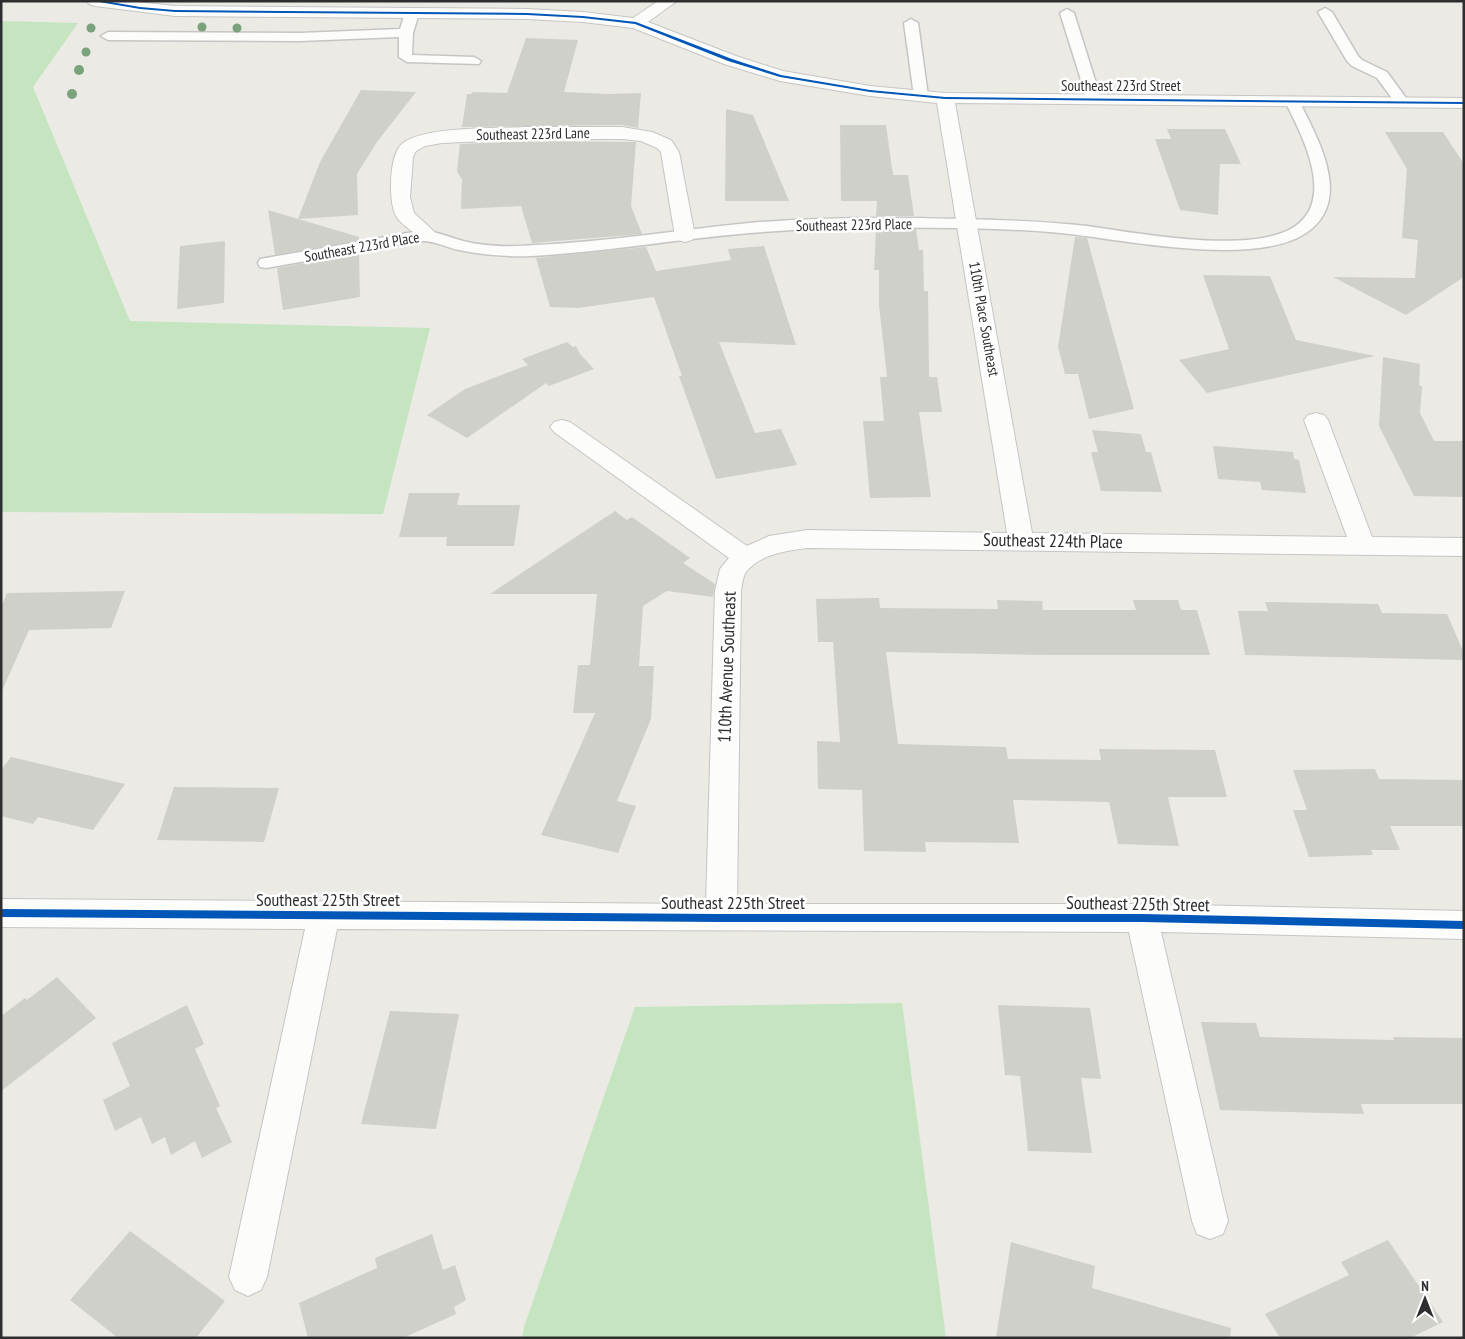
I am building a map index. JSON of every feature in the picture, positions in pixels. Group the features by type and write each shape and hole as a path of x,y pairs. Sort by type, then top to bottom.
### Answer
{"street":[{"name":"Southeast 223rd Street","path":"95,1 175,11 554,15 636,24 730,60 780,76 870,91 945,98 1464,103"},
{"path":"636,24 668,1"},
{"name":"110th Place Southeast","path":"945,98 1021,541"},
{"name":"Southeast 223rd Lane","path":"429,236 405,215 400,197 404,157 408,148 419,142 442,137 515,133 622,133 646,136 664,144 670,152 685,236"},
{"path":"1316,420 1363,546"},
{"path":"562,427 746,558"},
{"name":"Southeast 224th Place","path":"746,558 769,545 807,539 1464,547"},
{"name":"110th Avenue Southeast","path":"721,918 728,591 733,569 746,558"},
{"name":"Southeast 225th Street","path":"1,913 721,918 1142,918 1464,925"},
{"name":"Southeast 225th Street","path":"248,1277 324,915"},
{"name":"Southeast 225th Street","path":"1142,918 1210,1221"}],"lane":[{"path":"1325,12 1352,58 1357,63 1382,75 1402,102"},
{"path":"412,13 406,33 404,52 406,57 412,59 474,61"},
{"path":"1067,13 1094,100"},
{"path":"911,23 921,96"},
{"path":"108,36 300,37 406,33"},
{"name":"Southeast 223rd Place","path":"266,263 429,236 459,245 491,250 534,251 777,226 850,223 1051,227 1199,243 1238,246 1262,244 1283,238 1300,229 1315,215 1324,196 1315,150 1292,101"}],"green space":[{"path":"1,21 78,23 33,87 130,321 430,328 383,514 1,512"},
{"path":"902,1003 946,1338 522,1338 524,1327 635,1007"}],"building":[{"path":"526,38 578,40 564,92 641,93 638,128 622,125 462,127 467,94 473,92 507,93"},
{"path":"361,90 416,92 377,142 357,174 358,215 298,219 320,162"},
{"path":"726,109 753,115 789,201 725,201"},
{"path":"840,125 886,125 893,175 908,175 914,216 876,216 877,201 841,201"},
{"path":"1167,129 1225,129 1241,164 1220,164 1218,215 1180,210 1155,139 1171,139"},
{"path":"1385,132 1443,132 1464,164 1464,277 1406,315 1333,277 1415,278 1418,240 1402,238 1407,169"},
{"path":"524,141 636,142 631,206 642,234 532,243 521,206 461,209 462,180 457,171 460,144"},
{"path":"268,210 359,237 359,240 275,255"},
{"path":"916,229 919,250 923,250 924,291 928,291 929,377 937,377 942,412 919,412 931,497 870,498 863,421 884,421 880,377 887,377 879,305 879,270 874,270 876,230"},
{"path":"1075,237 1087,238 1134,409 1089,419 1078,374 1065,374 1058,347"},
{"path":"225,241 224,303 177,309 180,246"},
{"path":"764,246 796,345 719,342 755,433 781,429 797,465 716,479 679,376 682,376 654,297 578,308 550,307 536,258 646,247 656,271 731,260 728,249"},
{"path":"359,253 360,297 283,310 277,268"},
{"path":"1203,275 1270,276 1296,340 1375,356 1207,393 1179,360 1229,349"},
{"path":"567,342 573,347 576,346 580,354 594,369 549,386 546,383 467,438 427,415 465,389 528,365 522,359"},
{"path":"1383,357 1420,364 1419,385 1422,386 1420,413 1434,441 1464,441 1464,497 1414,496 1379,426"},
{"path":"1092,430 1141,434 1146,452 1151,452 1162,492 1101,491 1091,452 1098,452"},
{"path":"1213,446 1293,452 1294,459 1299,460 1306,493 1262,490 1260,482 1218,479"},
{"path":"409,493 460,493 457,505 520,505 514,546 446,546 447,537 399,537"},
{"path":"615,511 627,520 632,517 690,558 683,563 715,584 713,597 667,591 643,606 639,666 654,666 651,719 617,801 636,806 618,853 541,835 595,713 573,713 578,665 590,665 597,594 490,594"},
{"path":"125,591 111,628 29,630 1,693 1,607 7,593"},
{"path":"879,598 880,608 998,609 997,600 1042,601 1043,610 1136,610 1133,600 1178,600 1181,610 1197,610 1210,655 886,652 898,744 1006,747 1008,759 1101,760 1099,749 1215,750 1227,797 1168,797 1179,846 1118,844 1109,802 1013,800 1019,843 925,842 926,852 864,851 862,790 818,789 817,741 840,742 833,642 818,642 816,599"},
{"path":"1265,602 1378,604 1382,613 1447,614 1464,653 1464,660 1245,655 1238,611 1268,611"},
{"path":"11,757 125,784 93,830 38,817 33,824 1,816 1,770"},
{"path":"1375,769 1379,779 1464,780 1464,826 1390,826 1400,850 1371,850 1373,855 1309,857 1293,810 1307,810 1293,770"},
{"path":"174,787 279,788 264,842 157,840"},
{"path":"57,977 96,1018 1,1091 1,1016 25,998 27,1000"},
{"path":"187,1005 204,1044 195,1049 220,1106 216,1108 232,1142 202,1158 195,1141 171,1155 165,1137 152,1144 141,1117 115,1131 103,1100 130,1086 112,1043"},
{"path":"998,1005 1090,1008 1101,1079 1081,1078 1092,1153 1028,1151 1020,1076 1005,1075"},
{"path":"390,1011 459,1014 436,1129 361,1124"},
{"path":"1201,1022 1256,1023 1260,1037 1394,1040 1393,1037 1464,1038 1464,1104 1361,1104 1364,1114 1220,1110"},
{"path":"130,1231 225,1301 196,1338 118,1338 70,1300"},
{"path":"432,1234 443,1270 455,1265 466,1300 454,1307 456,1314 403,1338 308,1338 299,1303 377,1268 375,1258"},
{"path":"1388,1240 1443,1322 1410,1338 1280,1338 1265,1314 1349,1275 1341,1262"},
{"path":"1011,1242 1095,1266 1092,1288 1231,1328 1230,1338 996,1338"}],"cycle path":[{"path":"95,1 175,11 527,14 583,17 636,23 730,60 780,76 870,91 945,98 1464,103"},
{"path":"1,913 721,918 1142,918 1464,925"}]}
